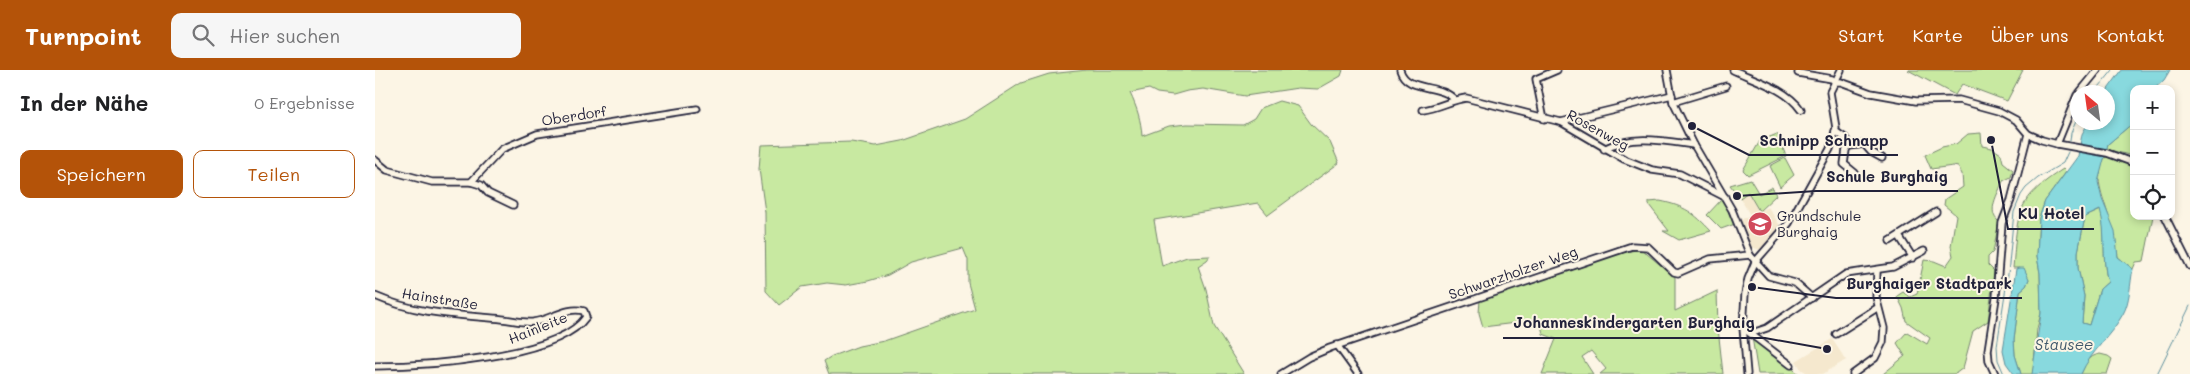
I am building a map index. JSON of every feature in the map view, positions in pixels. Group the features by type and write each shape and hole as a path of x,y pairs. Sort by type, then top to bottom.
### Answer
{"street":[{"name":"Rosenweg","path":"1400,70 1402,76 1410,83 1447,93 1455,100"},
{"path":"1545,119 1536,79 1557,70"},
{"path":"1667,70 1673,99 1694,145 1739,225 1750,255 1769,276 1795,284 1812,298"},
{"path":"1733,70 1785,94 1796,102 1801,110"},
{"path":"1747,374 1743,328 1745,294 1755,262 1789,223 1830,150 1835,132 1835,118 1830,96 1831,89 1841,70"},
{"path":"2086,85 2098,70"},
{"path":"1799,73 1832,79 1835,82 1841,82 1871,93 1908,100 1959,100 1999,111 2016,120 2028,134 2057,144 2107,153 2130,162"},
{"path":"1561,122 1726,86"},
{"name":"Rosenweg","path":"1423,110 1440,107 1455,100 1466,98 1561,122 1604,149 1652,170 1680,174 1725,198"},
{"name":"Oberdorf","path":"471,182 502,149 537,134 697,109"},
{"path":"2057,144 2070,114"},
{"path":"1835,132 1845,138 1849,145"},
{"path":"1995,374 1989,361 1988,350 1996,298 2002,223 2011,200 2028,134"},
{"path":"1604,149 1613,144 1641,140 1662,140 1694,145"},
{"path":"1855,173 1843,164 1845,150 1849,145 1864,144 1871,152 1882,158"},
{"path":"375,160 387,170 432,182 471,182 481,185 488,194 513,206"},
{"path":"1891,241 1936,212"},
{"path":"2167,220 2190,266"},
{"path":"1899,236 1913,258"},
{"name":"Schwarzholzer Weg","path":"1281,374 1309,357 1337,345 1631,246 1649,247 1674,272 1678,273 1710,259 1750,255"},
{"path":"1751,334 1767,328 1846,274 1893,267 1924,251"},
{"path":"1853,374 1875,358 1883,342 1884,328 1877,308 1877,270"},
{"name":"Hainstraße","path":"375,296 394,304 423,312 503,319"},
{"name":"Hainleite","path":"375,366 408,366 515,352 560,336 577,327 586,317 584,311 576,308 535,322 521,323 503,319"},
{"path":"1836,334 1877,308"},
{"path":"1743,328 1791,365"},
{"path":"1337,345 1358,374"}],"shaded area":[{"name":"Grundschule Burghaig","path":"1748,192 1758,211 1768,207 1781,227 1761,250 1751,247 1741,220 1750,215 1740,198"},
{"path":"1832,339 1846,360 1823,374 1809,374 1801,369 1796,361"}],"green space":[{"path":"1087,70 1343,70 1341,76 1318,89 1298,88 1245,96 1203,89 1173,95 1157,93 1149,89 1130,93 1138,114 1142,136 1169,126 1187,124 1243,125 1254,119 1261,108 1279,101 1298,106 1311,124 1330,142 1339,163 1268,215 1258,203 1154,220 1162,266 1187,257 1210,256 1198,266 1206,289 1214,326 1244,374 829,374 824,361 832,356 859,346 884,341 975,309 968,283 968,260 963,248 911,262 888,275 868,281 846,285 827,283 802,287 779,305 766,291 765,212 759,169 761,145 851,142 876,146 902,141 965,119 1021,83 1049,74"},
{"path":"1908,70 2023,70 2007,101 1962,84 1955,95"},
{"path":"2130,125 2130,156 2106,149 2108,144"},
{"path":"1981,133 1982,146 1992,148 2001,154 2003,162 2013,170 2011,177 2003,181 1993,208 1995,218 1999,222 1993,252 1988,257 1988,265 1994,271 1988,321 1973,331 1963,368 1955,374 1883,374 1905,356 1897,343 1907,332 1927,344 1930,338 1906,321 1903,308 1897,296 1903,292 1910,297 1917,294 1924,260 1934,261 1946,266 1953,256 1951,246 1956,215 1944,205 1945,199 1963,187 1962,174 1958,167 1953,166 1931,169 1925,155 1942,147 1956,144 1968,134"},
{"path":"1777,134 1786,156 1748,175 1743,170 1760,141"},
{"path":"2106,157 2123,161 2130,167 2130,220 2152,220 2144,261 2136,262 2133,269 2118,257 2100,187 2099,170 2101,163"},
{"path":"1785,158 1794,175 1780,187 1770,166"},
{"path":"2063,169 2066,172 2045,201 2039,218 2037,256 2040,273 2041,313 2037,329 2033,372 2032,374 2021,374 2015,355 2014,339 2020,291 2026,286 2029,279 2019,268 2013,268 2018,221 2021,210 2035,190"},
{"path":"1750,179 1759,194 1772,187 1776,195 1759,211 1748,192 1740,198 1730,185"},
{"path":"1722,199 1735,224 1721,229 1707,215"},
{"path":"1660,201 1689,211 1711,231 1679,240 1663,231 1669,231 1649,205 1649,202"},
{"path":"2101,210 2108,282 2100,289 2089,325 2082,323 2084,296 2078,268 2078,252 2085,217"},
{"path":"1641,249 1675,277 1675,311 1717,291 1718,328 1723,374 1600,374 1606,369 1591,351 1582,357 1593,374 1542,374 1556,339 1543,334 1540,320 1483,327 1479,313 1480,300 1610,255"},
{"path":"1752,337 1799,374 1758,374"},
{"path":"2100,354 2112,359 2107,374 2081,374 2090,358"}],"water":[{"name":"Stausee","path":"2122,70 2170,70 2158,85 2130,85 2130,125 2108,144 2098,182 2102,199 2115,231 2118,257 2133,269 2127,304 2123,314 2090,358 2081,374 2032,374 2041,313 2040,273 2037,256 2039,218 2045,201 2078,156 2084,130 2115,130 2115,85 2111,85","holes":["2100,210 2108,282 2100,289 2089,325 2082,323 2084,296 2078,268 2078,252 2085,217"]},
{"name":"Stausee","path":"2024,268 2029,279 2026,286 2020,291 2014,339 2015,355 2021,374 2014,374 2006,363 2003,350 2016,269"}],"waterway":[{"path":"2101,85 2113,70"},
{"path":"2070,141 2072,130"},
{"path":"2004,374 1998,360 1997,346 2008,274 2014,212 2026,188 2038,178 2063,163 2068,152"},
{"path":"2157,374 2190,306"}],"place":[{"name":"Schnipp Schnapp","path":"1692,126"},
{"name":"KU Hotel","path":"1991,140"},
{"name":"Schule Burghaig","path":"1737,196"},
{"name":"Grundschule Burghaig","path":"1760,224"},
{"name":"Burghaiger Stadtpark","path":"1752,287"},
{"name":"Johanneskindergarten Burghaig","path":"1827,349"}]}
